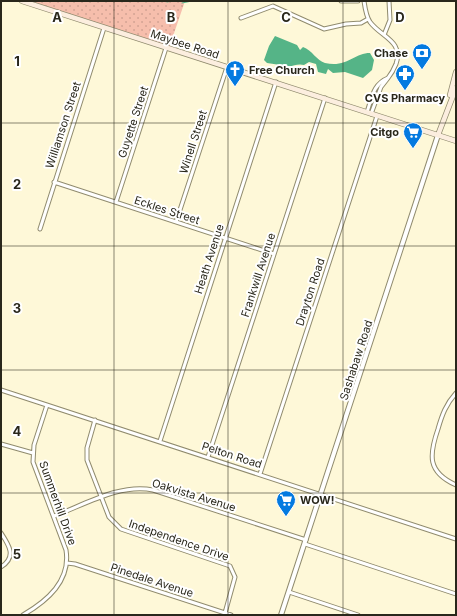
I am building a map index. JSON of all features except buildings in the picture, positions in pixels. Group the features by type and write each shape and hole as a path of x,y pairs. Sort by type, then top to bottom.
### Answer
{"main road":[{"name":"Maybee Road","path":"22,1 456,141"},
{"name":"Sashabaw Road","path":"447,110 456,72"},
{"name":"Sashabaw Road","path":"438,135 456,88"}],"street":[{"path":"273,6 274,1"},
{"path":"341,1 358,1"},
{"path":"364,1 368,19 394,43 398,54 394,68 379,91 369,113"},
{"path":"384,35 390,20 389,1"},
{"path":"241,18 273,6 324,29 346,24 361,23 368,19"},
{"name":"Williamson Street","path":"40,229 104,28"},
{"name":"Guyette Street","path":"116,202 166,48"},
{"name":"Winell Street","path":"176,222 227,67"},
{"path":"369,113 375,90 379,83 388,78"},
{"name":"Heath Avenue","path":"160,441 276,82"},
{"path":"375,90 379,91"},
{"name":"Frankwill Avenue","path":"208,457 325,98"},
{"name":"Drayton Road","path":"260,474 378,116"},
{"name":"Sashabaw Road","path":"281,615 438,135"},
{"name":"Eckles Street","path":"54,182 274,254"},
{"name":"Pelton Road","path":"1,390 321,494 456,540"},
{"path":"456,394 443,411 431,448 431,455 438,472 456,485"},
{"name":"Summerhill Drive","path":"23,615 40,605 56,589 64,576 67,563 66,550 33,462 33,453 47,405"},
{"name":"Independence Drive","path":"95,420 86,455 109,517 121,529 230,566 235,578 225,613"},
{"path":"1,444 33,453"},
{"name":"Oakvista Avenue","path":"54,516 128,488 146,489 456,594"},
{"path":"1,533 10,548 11,554 9,561 1,567"},
{"name":"Pinedale Avenue","path":"67,563 76,564 232,615"},
{"path":"289,592 358,615"}],"shaded area":[{"path":"24,1 185,1 169,48"},
{"path":"275,36 297,45 300,50 303,47 306,48 319,60 325,63 339,64 359,55 370,53 374,60 372,70 363,78 345,72 333,73 328,69 326,74 318,72 316,64 309,62 304,65 299,64 289,66 267,63 264,60 269,46"}],"waterway":[{"path":"162,1 168,2"},
{"path":"182,3 192,1"}],"place":[{"name":"Chase","path":"422,70"},
{"name":"Free Church","path":"235,87"},
{"name":"CVS Pharmacy","path":"405,91"},
{"name":"Citgo","path":"413,149"},
{"name":"WOW!","path":"286,517"}]}
